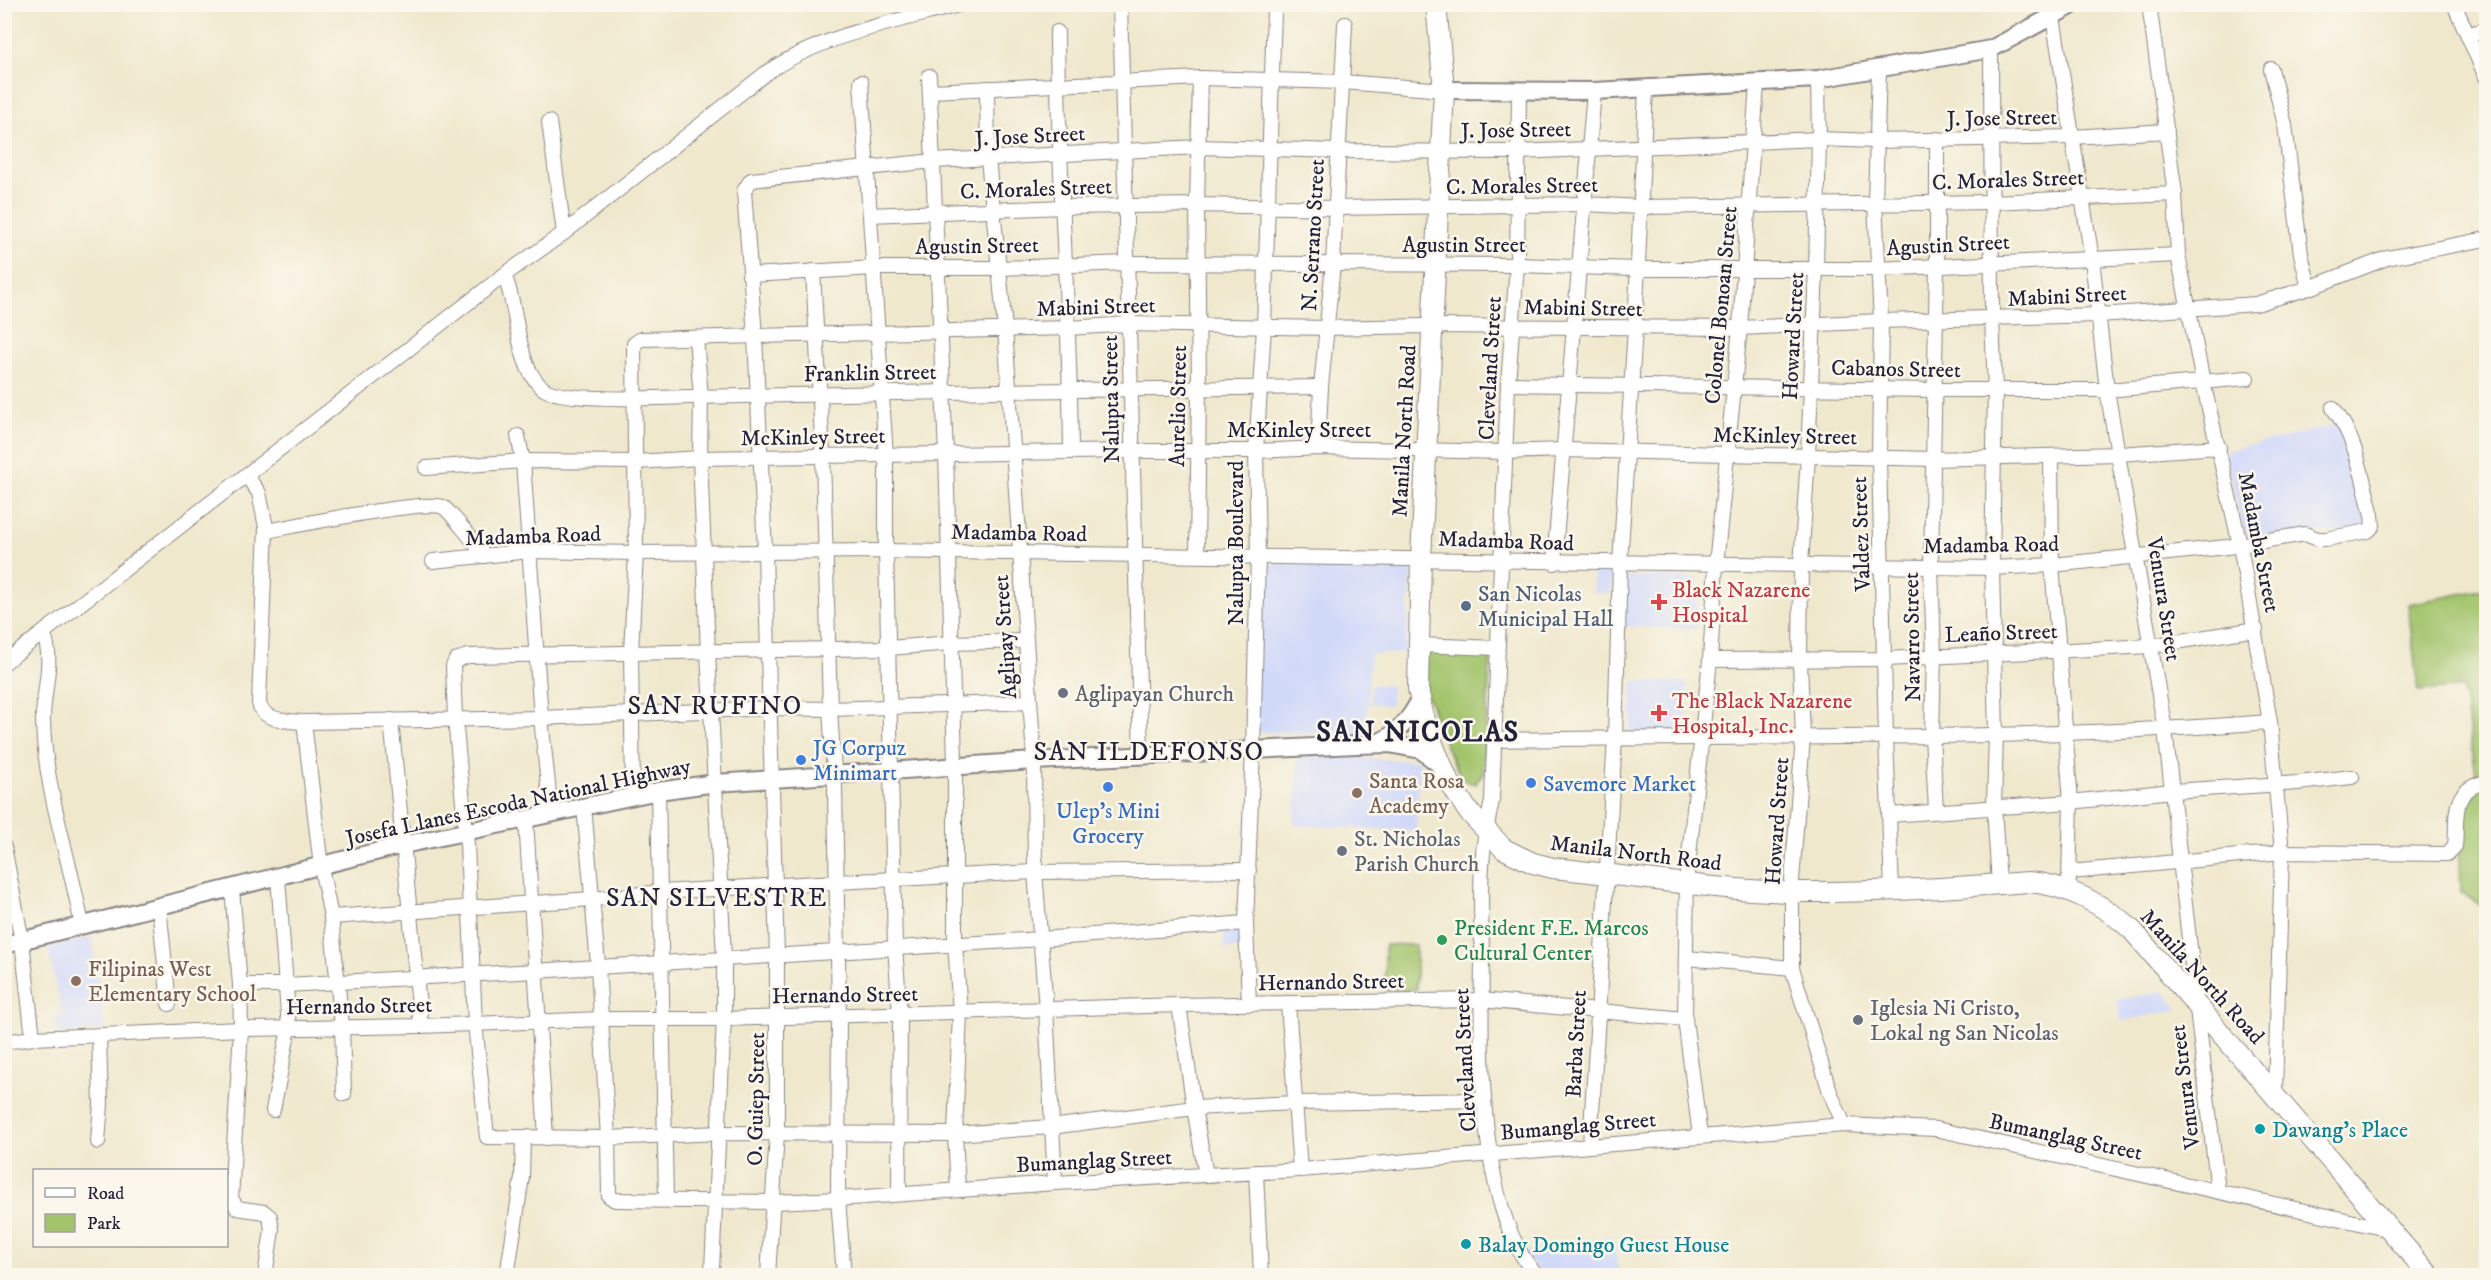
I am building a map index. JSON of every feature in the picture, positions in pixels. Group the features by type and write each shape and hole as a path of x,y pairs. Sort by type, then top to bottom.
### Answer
{"highway":[{"name":"Manila North Road","path":"1436,4 1444,90 1421,558 1420,699 1425,723 1444,769 1468,811 1504,849 1533,863 1552,868 1687,884 1791,892 2068,882 2123,921 2169,970 2195,1004 2275,1093 2430,1275"}],"main road":[{"path":"1444,90 1594,91 1818,79 1992,49 2075,4"},
{"name":"Josefa Llanes Escoda National Highway","path":"1373,745 1398,730 1413,713 1420,699"},
{"name":"Josefa Llanes Escoda National Highway","path":"4,945 403,845 658,791 716,783 1034,761 1373,745 1396,745 1421,750 1444,769"}],"street":[{"path":"4,663 504,276 564,233 775,67 844,36 962,4"},
{"name":"Nalupta Street","path":"1120,4 1141,756"},
{"name":"Madamba Street","path":"2149,4 2175,194 2178,255 2203,382 2240,545 2270,722 2282,852 2275,1093"},
{"path":"2454,4 2487,77"},
{"name":"Nalupta Boulevard","path":"1249,1004 1246,923 1258,556 1256,451 1264,327 1266,206 1273,80 1274,11"},
{"name":"Ventura Street","path":"2053,17 2092,259 2107,390 2165,730 2218,1191"},
{"name":"N. Serrano Street","path":"1317,448 1333,264 1345,24"},
{"path":"2468,34 2487,30"},
{"path":"1057,32 1057,84 1069,328 1071,452"},
{"path":"1992,49 1992,319 1995,389 1992,568 1996,734 1995,807 1999,884"},
{"name":"Valdez Street","path":"1879,68 1875,141 1877,268 1881,321 1879,458 1892,890"},
{"path":"2271,69 2285,124 2301,254 2309,288"},
{"path":"929,76 946,454 955,768 956,944 960,1012 955,1134 958,1190"},
{"path":"931,91 1200,78 1343,82 1444,90"},
{"name":"Aurelio Street","path":"1197,555 1199,325 1197,205 1200,78"},
{"name":"Howard Street","path":"1818,79 1816,269 1801,565 1800,661 1803,736 1791,892 1792,968 1830,1092 1844,1125"},
{"path":"861,82 884,394 888,648 896,947 900,1013 899,1194"},
{"name":"Colonel Bonoan Street","path":"1687,884 1710,660 1716,565 1729,455 1750,204 1757,84"},
{"name":"Aglipay Street","path":"987,88 988,159 1010,390 1024,641 1034,761 1035,872 1046,1008 1055,1183"},
{"name":"Barba Street","path":"1590,1145 1615,738 1620,564 1635,328 1646,89"},
{"name":"Cleveland Street","path":"1519,90 1517,265 1508,384 1492,800 1482,856 1481,1000 1484,1100 1499,1196 1517,1248 1537,1275"},
{"path":"1554,563 1573,328 1591,149 1594,91"},
{"path":"549,122 564,233"},
{"name":"J. Jose Street","path":"749,275 744,191 747,184 759,178 934,160 1060,156 1198,147 1270,150 1518,152 1819,139 1875,141 2073,137 2167,131"},
{"name":"Navarro Street","path":"1936,810 1932,736 1934,656 1931,566 1937,139"},
{"name":"C. Morales Street","path":"870,215 1064,207 1197,205 1335,208 1586,204 1639,207 1992,202 2175,194"},
{"name":"Mabini Street","path":"636,399 634,344 641,339 818,333 940,332 1129,324 1328,328 1740,328 1881,321 2099,315 2256,304 2309,288 2387,258 2487,239"},
{"name":"Agustin Street","path":"749,275 875,268 938,266 1000,268 1127,263 1517,265 1745,270 1877,268 2178,255"},
{"path":"813,271 818,333 834,776 839,1015 838,1198 844,1275"},
{"name":"O. Guiep Street","path":"749,275 755,336 765,552 777,956 777,1133 768,1275"},
{"name":"Franklin Street","path":"504,276 512,294 524,354 538,383 550,392 562,394 636,399 1010,390 1321,387"},
{"path":"696,338 701,397 700,458 708,653 724,957 724,1019 712,1269"},
{"name":"Cabanos Street","path":"1508,384 2107,390 2247,378"},
{"path":"633,796 631,652 636,553 636,399"},
{"name":"Madamba Road","path":"433,561 530,551 636,553 886,551 1421,558 1620,564 1992,568 2052,565 2240,545 2305,534 2318,539 2326,539 2368,531 2373,526 2354,445 2346,425 2333,408"},
{"path":"518,436 523,461 541,717 551,813"},
{"name":"McKinley Street","path":"426,468 523,461 636,462 700,458 1256,451 1317,448 1506,452 1564,450 1933,459 2051,457 2219,447"},
{"path":"2051,457 2052,565 2071,802 2068,882 2180,861 2282,852 2447,854 2455,846 2456,809 2462,796 2468,788 2487,782"},
{"path":"246,475 259,493 266,531 260,708 267,716 304,722 1030,702"},
{"path":"266,531 377,512 442,506 452,514 484,556"},
{"name":"Leaño Street","path":"1710,660 1885,659 2151,646 2256,629"},
{"path":"43,633 49,653 43,717 49,778 81,926"},
{"path":"1024,641 767,652 631,652 468,656 456,660 453,666 455,718 466,833 475,974 475,1024 485,1135 490,1139 608,1138 719,1133 955,1134 1051,1127 1194,1108 1295,1103 1484,1100"},
{"path":"1419,645 1497,648"},
{"path":"391,720 421,1026"},
{"path":"304,722 321,867 331,918 342,1026 344,1094"},
{"path":"1494,740 1803,736 1886,738 2065,734 2165,730 2270,722"},
{"path":"1889,815 2071,802 2172,791 2352,777"},
{"path":"658,791 662,892 666,1200"},
{"path":"584,806 598,965 608,1138"},
{"path":"526,820 546,1138"},
{"path":"4,847 22,941 33,1038"},
{"path":"331,918 471,909 662,892 836,882 1035,872 1249,870"},
{"path":"273,1110 289,1028 278,877"},
{"path":"1687,884 1685,1019 1700,1136"},
{"path":"232,888 240,985 241,1029 231,1198 237,1208 264,1212 270,1217 272,1230 265,1275"},
{"path":"159,906 169,1004"},
{"path":"240,985 286,985 536,971 724,957 777,956 1041,939 1246,923"},
{"path":"1687,958 1792,968"},
{"name":"Hernando Street","path":"4,1042 33,1038 342,1026 421,1026 601,1019 724,1019 1046,1008 1481,1000 1685,1019"},
{"path":"1288,1003 1300,1170"},
{"path":"1179,1005 1206,1175"},
{"path":"98,1142 99,1036"},
{"name":"Bumanglag Street","path":"608,1138 609,1196 615,1200 774,1202 1055,1183 1300,1170 1844,1125 1936,1129 2391,1230"},
{"path":"507,1275 522,1177 523,1138"},
{"path":"1256,1172 1261,1275"}],"shaded area":[{"path":"2342,424 2354,455 2368,528 2246,541 2225,451"},
{"path":"1257,563 1412,566 1405,653 1370,654 1366,734 1255,732"},
{"path":"1594,569 1612,570 1611,594 1593,593"},
{"name":"Black Nazarene Hospital","path":"1621,576 1699,578 1697,629 1618,626"},
{"name":"The Black Nazarene Hospital, Inc.","path":"1633,681 1687,683 1686,735 1630,733"},
{"path":"1371,685 1391,685 1391,705 1370,704"},
{"name":"Santa Rosa Academy","path":"1298,755 1420,761 1416,831 1294,825"},
{"path":"1243,927 1243,948 1224,949 1223,928"},
{"name":"Filipinas West Elementary School","path":"92,937 104,1030 58,1034 54,1017 62,1015 48,947"},
{"path":"2164,991 2178,1009 2121,1021 2117,1000"},
{"path":"1613,1236 1619,1275 1542,1275 1523,1252"}],"green space":[{"path":"2486,589 2486,909 2461,892 2458,810 2477,781 2463,687 2418,691 2408,604"},
{"path":"1426,650 1491,653 1483,774 1475,784 1462,780 1445,744 1426,691"},
{"path":"1385,945 1416,945 1416,990 1385,990"}],"place":[{"name":"Black Nazarene Hospital","path":"1659,602"},
{"name":"San Nicolas Municipal Hall","path":"1466,606"},
{"name":"Aglipayan Church","path":"1063,693"},
{"name":"The Black Nazarene Hospital, Inc.","path":"1659,713"},
{"name":"JG Corpuz Minimart","path":"801,760"},
{"name":"Savemore Market","path":"1531,783"},
{"name":"Ulep's Mini Grocery","path":"1108,787"},
{"name":"Santa Rosa Academy","path":"1357,793"},
{"name":"St. Nicholas Parish Church","path":"1342,851"},
{"name":"President F.E. Marcos Cultural Center","path":"1442,940"},
{"name":"Filipinas West Elementary School","path":"76,981"},
{"name":"Iglesia Ni Cristo, Lokal ng San Nicolas","path":"1858,1020"},
{"name":"Dawang's Place","path":"2260,1129"},
{"name":"Balay Domingo Guest House","path":"1466,1244"}],"district":[{"name":"SAN RUFINO","path":"715,705"},
{"name":"SAN NICOLAS","path":"1418,731"},
{"name":"SAN ILDEFONSO","path":"1149,751"},
{"name":"SAN SILVESTRE","path":"717,897"}]}
